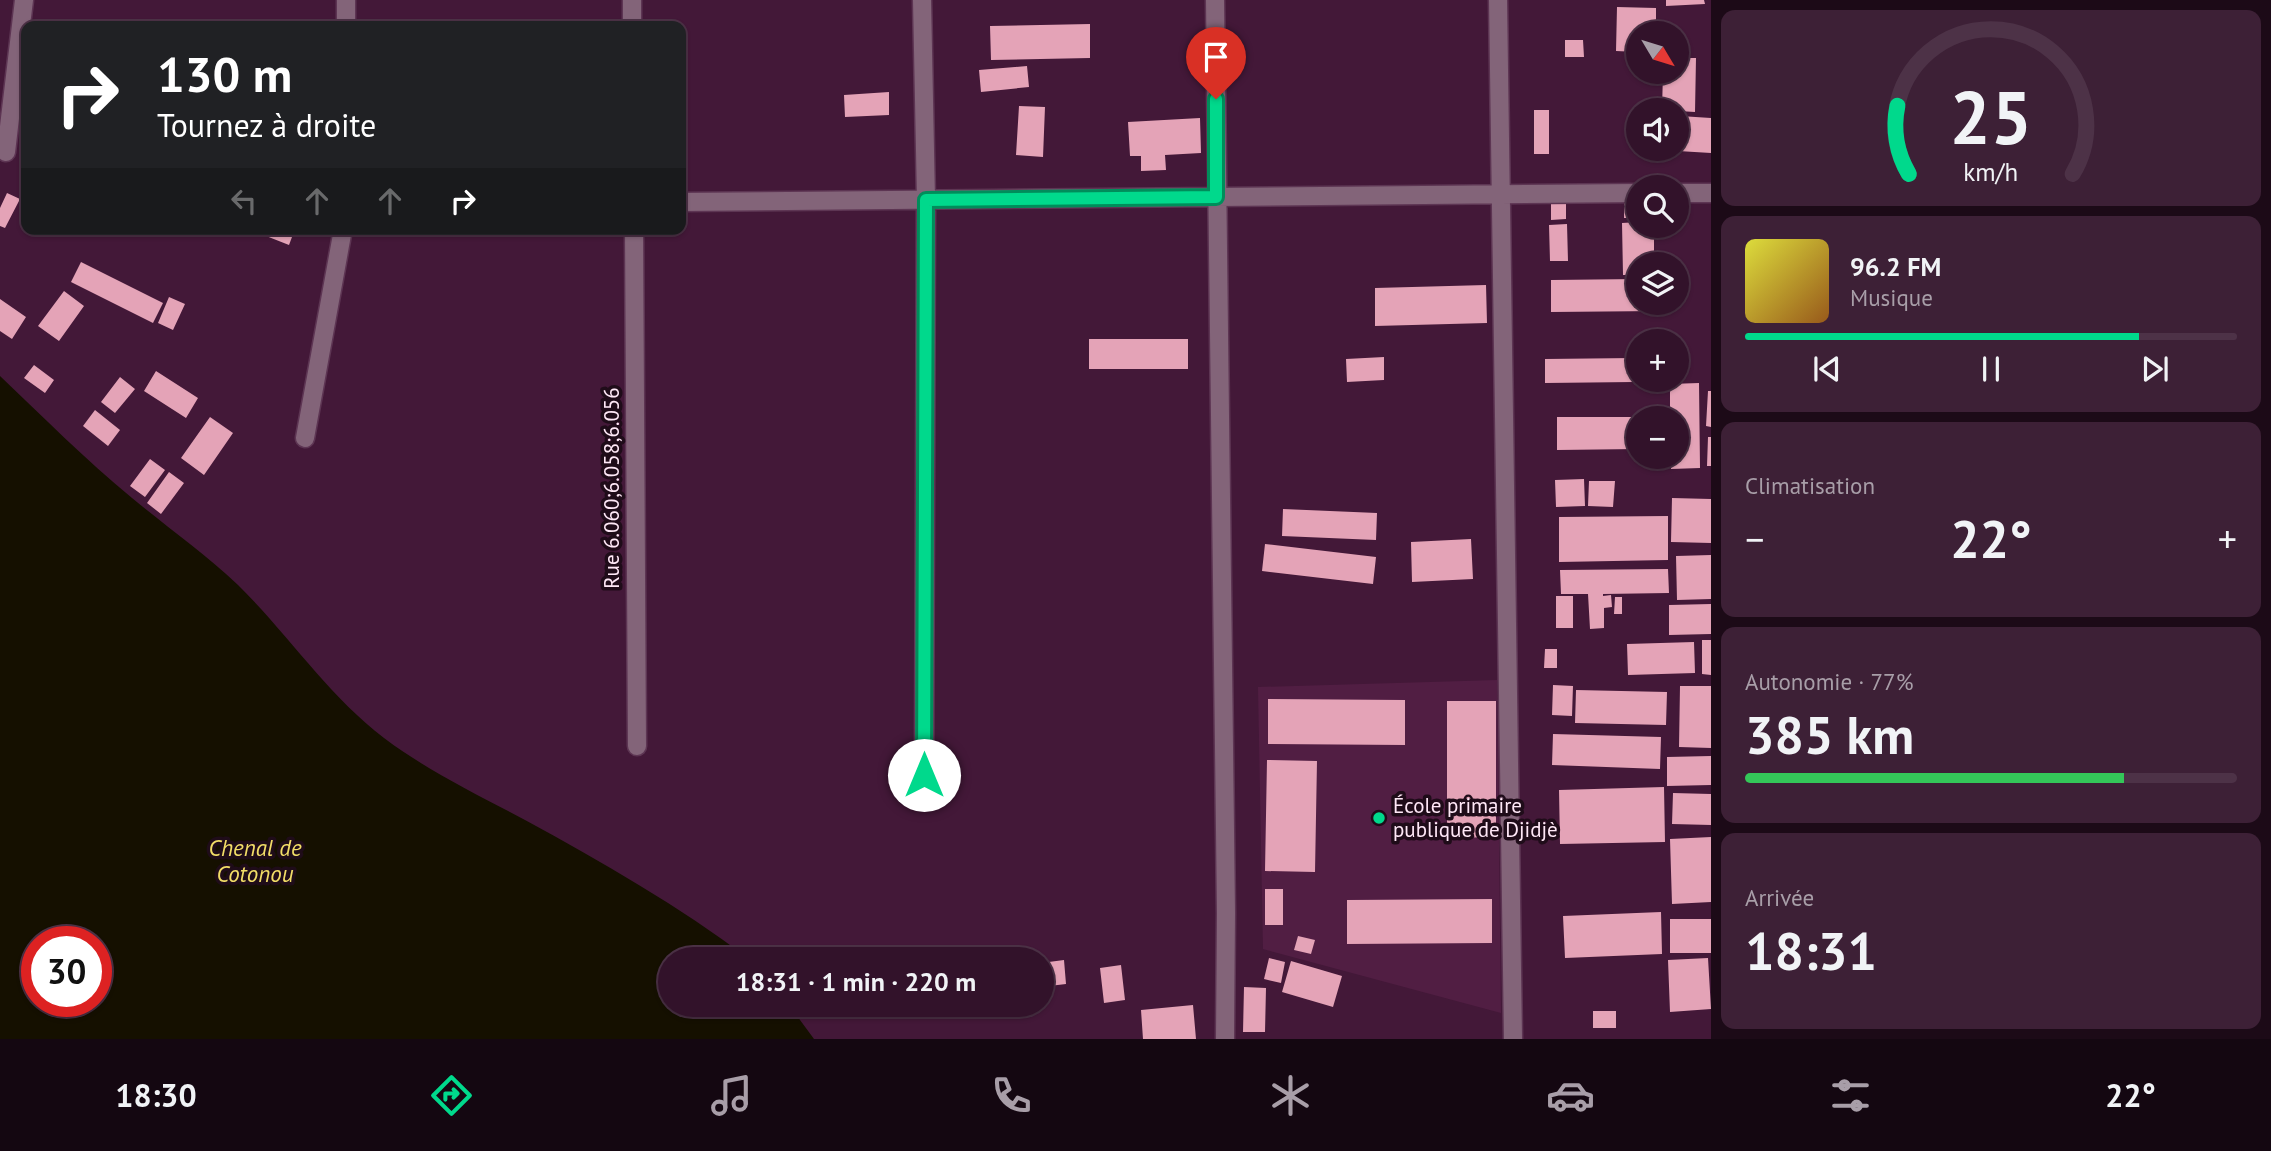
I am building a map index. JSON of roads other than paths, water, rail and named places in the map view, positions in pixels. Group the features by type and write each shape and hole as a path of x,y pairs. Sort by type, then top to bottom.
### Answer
{"street":[{"path":"22,21 24,0"},
{"path":"346,0 346,21"},
{"path":"632,0 632,21"},
{"path":"922,0 926,200 924,775"},
{"path":"1214,0 1226,913 1225,1039"},
{"path":"1498,0 1513,1039"},
{"path":"6,152 21,25"},
{"path":"686,202 1626,193"},
{"path":"1689,193 1711,193"},
{"path":"305,438 342,235"},
{"name":"Rue 6.060;6.058;6.056","path":"634,235 637,746"}],"water":[{"name":"Chenal de Cotonou","path":"0,376 115,484 238,585 344,702 384,738 435,772 640,885 732,947 658,947 658,1017 798,1017 814,1039 0,1039"}],"place":[{"name":"École primaire publique de Djidjè","path":"1379,818"}]}
